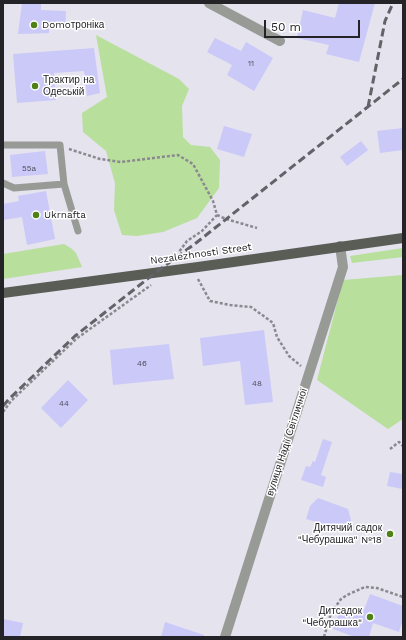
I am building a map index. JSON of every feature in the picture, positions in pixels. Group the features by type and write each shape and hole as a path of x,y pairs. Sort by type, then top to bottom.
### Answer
{"main road":[{"name":"Nezalezhnosti Street","path":"3,293 403,238"}],"street":[{"path":"209,3 280,41"},
{"name":"вулиця Надії Світличної","path":"225,637 343,267 340,246"}],"lane":[{"path":"3,145 60,145 64,184 78,230"},
{"path":"3,183 14,188 64,184"}],"path":[{"path":"60,145 100,160 121,162 178,155 193,164 214,200 217,214"},
{"path":"217,214 257,228"},
{"path":"179,252 187,241 202,230 217,214"},
{"path":"198,279 210,300 230,305 251,307 265,317 273,324 277,336 289,356 309,372"},
{"path":"3,412 11,401 76,339 151,285"},
{"path":"390,449 398,442 403,446"},
{"path":"324,637 331,613 341,599 347,595 365,587 377,588 403,597"}],"green space":[{"path":"96,35 179,79 189,89 182,106 183,137 191,145 210,147 220,160 219,188 197,218 163,232 137,236 122,235 114,210 115,183 106,151 83,132 82,113 107,97"},
{"path":"64,244 76,253 82,267 3,279 3,254"},
{"path":"403,248 403,257 352,263 350,256"},
{"path":"403,275 403,419 388,429 317,380 343,280"}],"building":[{"name":"Domoтроніка","path":"22,3 41,3 41,10 66,11 65,29 49,28 49,33 18,34"},
{"path":"339,3 375,3 359,62 326,54 329,45 297,38 303,10 335,18"},
{"path":"215,38 241,51 246,42 273,58 254,91 227,75 232,65 207,52"},
{"name":"Трактир на Одеській","path":"94,48 100,93 87,96 84,71 54,73 56,100 17,103 13,54"},
{"path":"224,126 252,134 244,157 217,149"},
{"path":"403,128 403,150 380,153 377,131"},
{"path":"361,141 368,150 347,166 340,157"},
{"path":"45,151 48,174 12,177 10,155"},
{"name":"Ukrnafta","path":"46,191 55,239 27,245 22,217 3,220 3,204 19,201 18,196"},
{"path":"264,330 273,402 245,405 240,361 203,366 200,338"},
{"path":"169,344 174,379 113,385 110,350"},
{"path":"68,380 88,400 61,428 41,408"},
{"path":"323,439 332,442 321,475 326,477 323,487 301,480 306,466 310,467 313,461 315,462"},
{"path":"390,472 403,474 403,489 387,486"},
{"path":"318,498 348,509 352,524 350,532 306,519 310,506"},
{"name":"Дитсадок \"Чебурашка\"","path":"370,594 403,606 403,619 399,632 373,623 369,637 355,637 333,629 341,607 362,615"},
{"path":"3,619 23,623 20,637 3,637"},
{"path":"165,622 204,635 204,637 161,637"}],"railway":[{"path":"368,107 385,21 393,3"},
{"path":"3,406 75,336 196,243 403,79"}],"place":[{"name":"Domoтроніка","path":"34,25"},
{"name":"Трактир на Одеській","path":"35,86"},
{"name":"Ukrnafta","path":"36,215"},
{"name":"Дитячий садок \"Чебурашка\" №18","path":"390,534"},
{"name":"Дитсадок \"Чебурашка\"","path":"370,617"}]}
